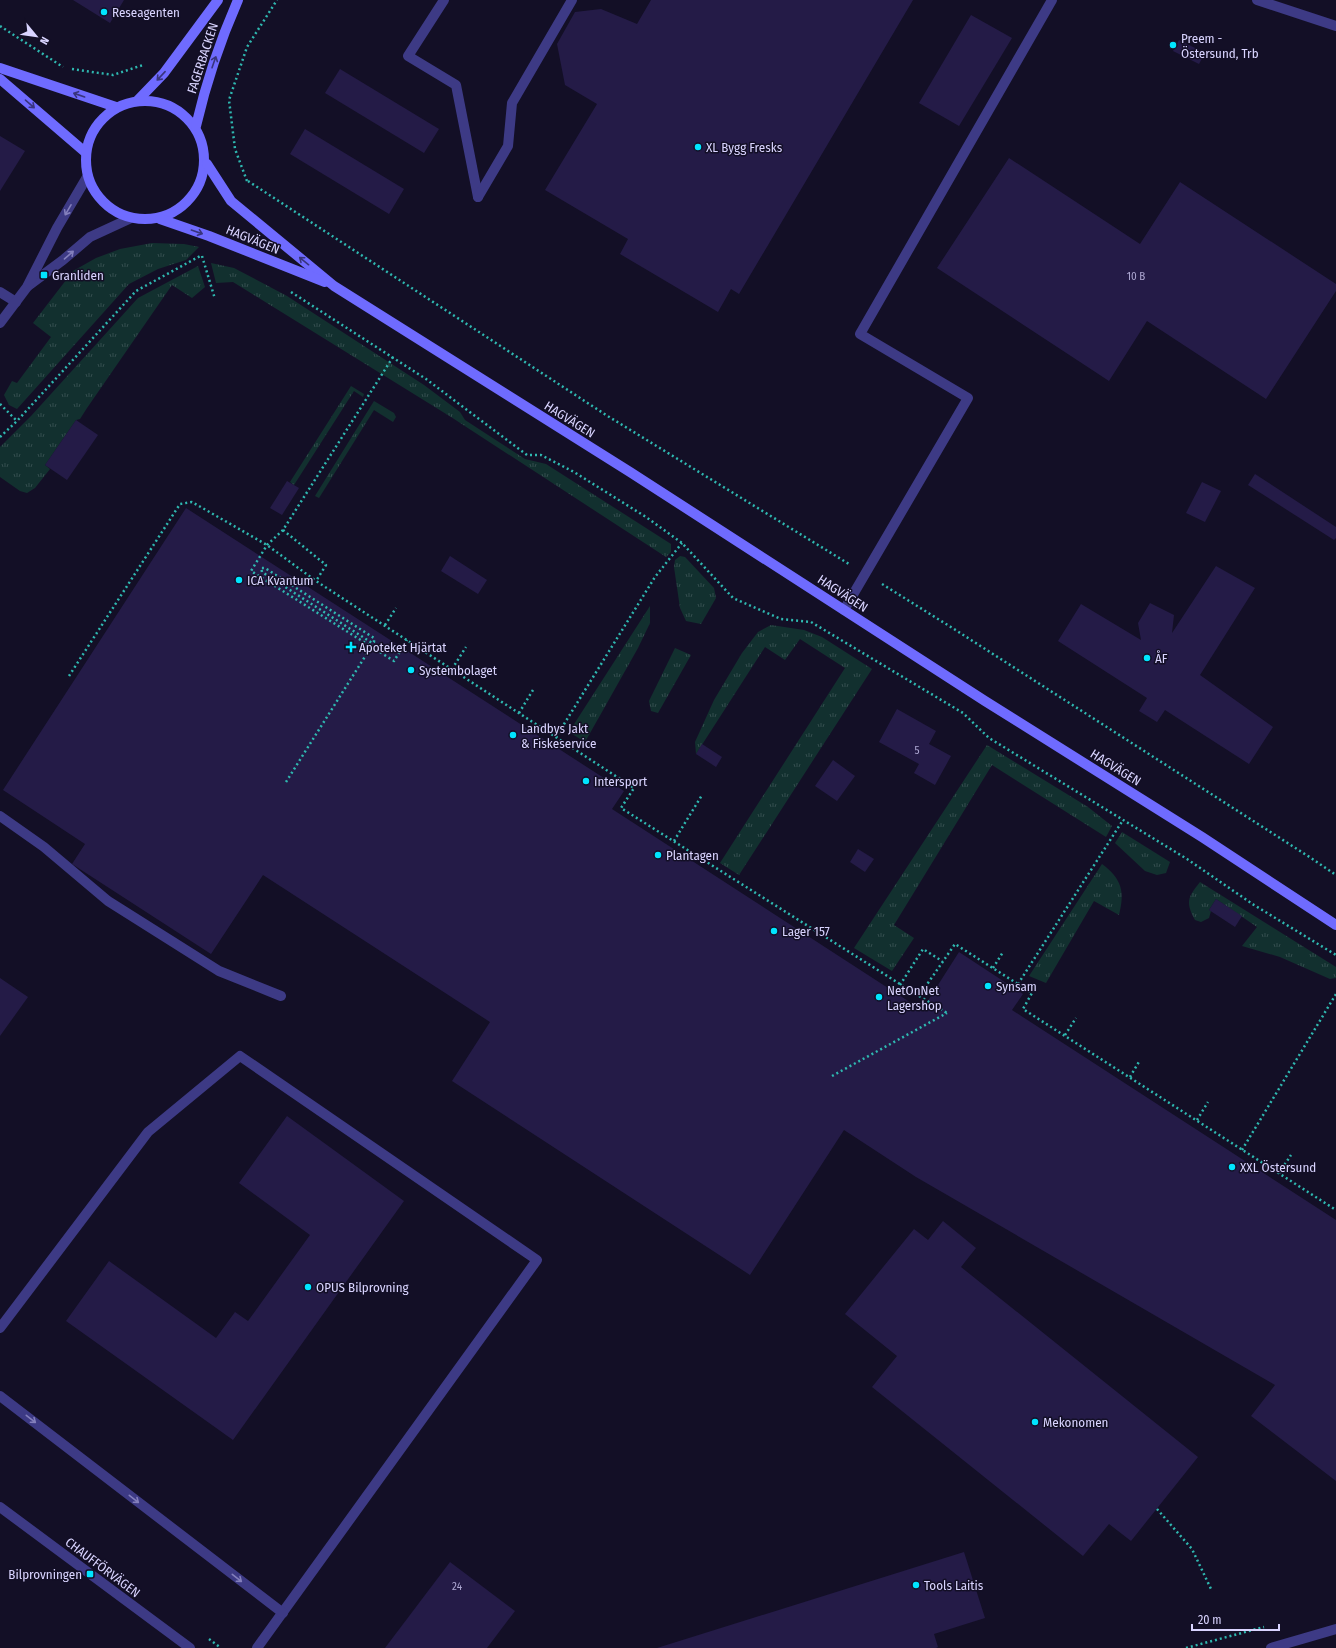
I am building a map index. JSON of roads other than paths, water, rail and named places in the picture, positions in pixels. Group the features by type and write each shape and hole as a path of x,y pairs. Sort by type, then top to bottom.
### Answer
{"street":[{"name":"FAGERBACKEN","path":"138,100 164,73 218,0"},
{"name":"FAGERBACKEN","path":"196,126 204,92 227,25 238,0"},
{"path":"444,0 408,56 456,85 478,197 508,146 512,103 572,0"},
{"path":"844,610 968,398 860,334 1052,0"},
{"path":"1257,0 1336,26"},
{"path":"0,68 116,107"},
{"path":"0,79 85,152"},
{"path":"26,287 63,260 90,237 129,219 160,219 192,199 207,164 196,126 171,105 138,100 116,107 96,126 85,152 87,177 103,203 129,219"},
{"name":"HAGVÄGEN","path":"207,164 231,202 334,286 985,701 1202,837 1336,925"},
{"path":"0,323 26,287 57,228 87,177"},
{"name":"HAGVÄGEN","path":"160,219 209,236 334,286"},
{"path":"0,292 16,302"},
{"path":"0,816 44,847 108,901 219,971 281,996"},
{"path":"0,1328 148,1132 240,1056 537,1260 257,1648"},
{"path":"0,1396 283,1613"},
{"name":"CHAUFFÖRVÄGEN","path":"0,1507 190,1648"},
{"path":"1270,1648 1336,1629"}],"place":[{"name":"Reseagenten","path":"104,12"},
{"name":"Preem - Östersund, Trb","path":"1173,45"},
{"name":"XL Bygg Fresks","path":"698,147"},
{"name":"Granliden","path":"44,275"},
{"name":"ICA Kvantum","path":"239,580"},
{"name":"Apoteket Hjärtat","path":"351,647"},
{"name":"ÅF","path":"1147,658"},
{"name":"Systembolaget","path":"411,670"},
{"name":"Landbys Jakt & Fiskeservice","path":"513,735"},
{"name":"Intersport","path":"586,781"},
{"name":"Plantagen","path":"658,855"},
{"name":"Lager 157","path":"774,931"},
{"name":"Synsam","path":"988,986"},
{"name":"NetOnNet Lagershop","path":"879,997"},
{"name":"XXL Östersund","path":"1232,1167"},
{"name":"OPUS Bilprovning","path":"308,1287"},
{"name":"Mekonomen","path":"1035,1422"},
{"name":"Bilprovningen","path":"90,1574"},
{"name":"Tools Laitis","path":"916,1585"}]}
